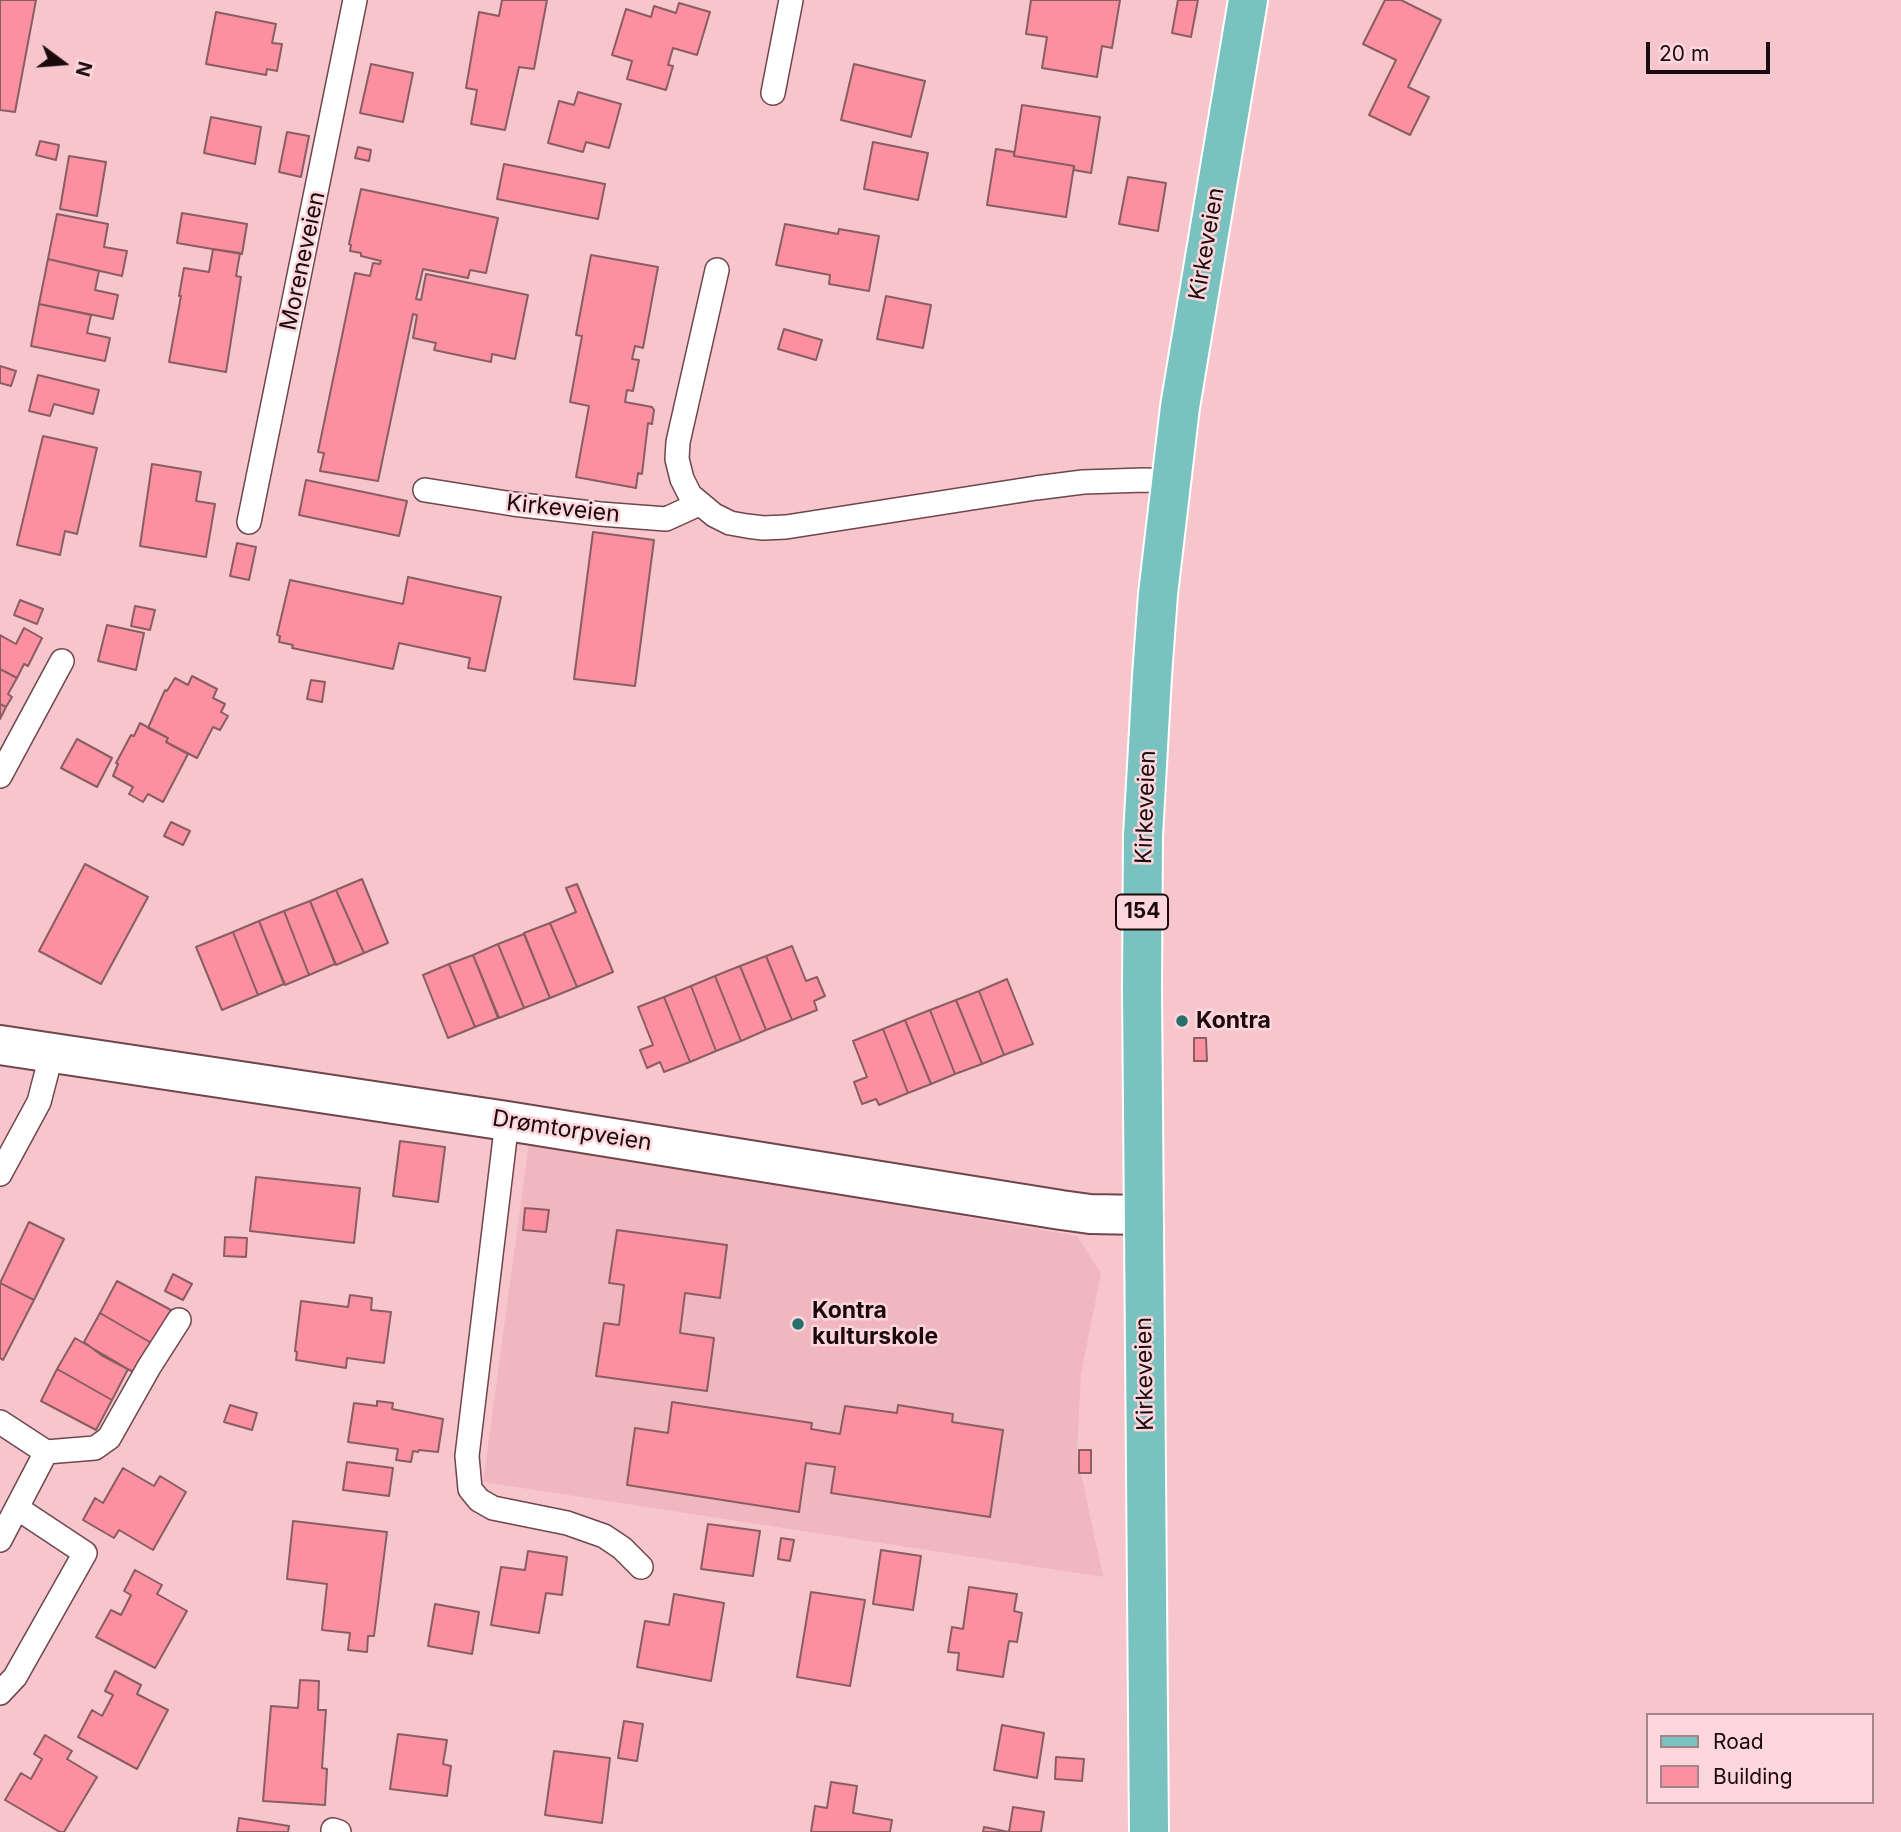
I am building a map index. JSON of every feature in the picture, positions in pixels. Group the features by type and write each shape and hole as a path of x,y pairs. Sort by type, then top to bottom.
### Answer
{"main road":[{"name":"Kirkeveien","path":"1149,1832 1143,836 1152,676 1170,481 1248,0"}],"street":[{"name":"Drømtorpveien","path":"0,1045 507,1121 1061,1210 1090,1214 1144,1215"}],"lane":[{"name":"Moreneveien","path":"250,522 355,0"},
{"path":"773,93 791,0"},
{"path":"718,270 677,442 677,459 690,495 714,515 730,523 763,528 786,527 1083,482 1170,481"},
{"name":"Kirkeveien","path":"425,490 550,509 666,519 699,504"},
{"path":"0,776 62,662"},
{"path":"0,1174 39,1102 51,1052"},
{"path":"507,1121 467,1455 470,1489 479,1500 492,1508 567,1523 604,1536 622,1548 641,1567"},
{"path":"0,1422 46,1452 95,1448 109,1437 178,1320"},
{"path":"0,1540 46,1452"},
{"path":"0,1693 15,1677 85,1553 17,1508"}],"shaded area":[{"name":"Kontra kulturskole","path":"529,1142 1077,1236 1101,1273 1081,1375 1077,1454 1103,1577 483,1482"}],"building":[{"path":"0,0 36,0 15,112 0,110"},
{"path":"502,0 547,0 534,69 519,67 505,130 471,124 477,90 466,88 479,12 499,16"},
{"path":"1031,0 1120,0 1112,48 1102,46 1097,77 1042,68 1047,37 1026,34"},
{"path":"1178,0 1198,0 1191,37 1172,33"},
{"path":"1385,0 1401,0 1441,20 1408,87 1429,97 1410,135 1369,115 1396,60 1363,44"},
{"path":"679,3 710,12 697,55 673,48 668,65 673,66 666,90 627,79 632,61 612,55 626,9 651,17 654,6 676,13"},
{"path":"216,12 276,24 272,43 282,44 277,71 267,69 266,75 206,64"},
{"path":"371,64 413,73 403,122 360,113"},
{"path":"854,64 925,81 911,137 841,120"},
{"path":"578,92 621,104 609,148 586,142 583,152 548,143 559,101 574,105"},
{"path":"1022,105 1100,117 1091,173 1074,170 1074,166 1014,156"},
{"path":"211,117 261,127 255,164 204,153"},
{"path":"287,132 309,136 301,177 279,172"},
{"path":"40,141 59,145 56,160 36,155"},
{"path":"873,142 928,153 918,200 864,189"},
{"path":"358,147 371,150 369,161 355,158"},
{"path":"996,149 1014,152 1014,156 1074,166 1066,217 987,205"},
{"path":"69,156 106,162 97,216 60,209"},
{"path":"504,164 605,184 598,219 497,199"},
{"path":"1128,177 1166,183 1158,231 1119,224"},
{"path":"361,189 498,218 486,273 470,270 468,278 423,269 416,299 421,300 426,274 528,295 515,359 492,354 491,362 434,350 436,343 413,338 417,315 413,314 378,481 320,471 324,453 318,452 355,273 370,276 373,263 380,264 381,261 350,251 349,244"},
{"path":"182,213 247,224 242,254 177,243"},
{"path":"57,214 108,224 104,247 127,251 122,276 48,259"},
{"path":"785,224 838,234 839,229 879,236 869,291 829,284 830,275 776,265"},
{"path":"213,249 240,253 236,276 241,277 226,372 169,362 184,268 209,272"},
{"path":"591,255 658,267 643,348 635,346 632,359 639,360 633,391 627,390 625,402 652,407 654,410 652,424 648,423 642,474 638,473 636,488 576,477 589,406 570,402 582,336 576,335"},
{"path":"48,259 99,271 95,290 118,295 113,319 39,304"},
{"path":"886,296 931,305 923,348 877,339"},
{"path":"39,304 91,315 87,333 110,338 105,361 31,346"},
{"path":"784,329 822,340 816,360 778,349"},
{"path":"0,366 16,371 11,386 0,383"},
{"path":"38,375 99,390 93,414 54,404 50,416 29,411"},
{"path":"43,436 97,448 77,534 65,531 60,555 17,545"},
{"path":"152,464 201,472 196,501 215,504 206,557 140,546"},
{"path":"306,480 407,501 399,536 299,515"},
{"path":"593,532 654,540 635,686 574,679"},
{"path":"237,543 256,547 249,580 230,576"},
{"path":"408,577 501,597 485,671 468,668 470,658 399,643 393,669 292,648 293,645 279,642 280,636 277,635 290,580 403,604"},
{"path":"20,600 43,609 37,624 14,615"},
{"path":"135,606 155,610 150,630 131,626"},
{"path":"107,625 144,633 136,670 98,661"},
{"path":"24,628 42,638 28,666 24,664 17,678 0,669 0,635 16,644"},
{"path":"0,669 17,678 8,694 12,697 6,707 0,704"},
{"path":"192,676 217,689 213,698 225,704 221,712 228,716 220,730 213,727 197,758 166,742 168,738 148,728 165,690 167,691 175,678 188,685"},
{"path":"311,680 325,682 322,702 307,699"},
{"path":"0,704 6,707 0,719"},
{"path":"140,723 168,738 166,742 188,754 163,802 148,794 143,802 129,794 133,787 113,776 118,764 116,763"},
{"path":"77,739 112,758 97,787 61,768"},
{"path":"171,822 190,831 183,845 164,836"},
{"path":"85,864 148,897 101,984 39,951"},
{"path":"362,879 388,943 364,953 336,890"},
{"path":"577,884 613,972 577,987 550,923 576,912 566,888"},
{"path":"336,890 364,953 336,965 310,901"},
{"path":"310,901 335,964 309,975 284,911"},
{"path":"284,911 309,975 285,985 259,921"},
{"path":"259,921 284,984 258,995 233,932"},
{"path":"550,923 577,987 550,998 524,933"},
{"path":"233,932 258,995 222,1010 196,947"},
{"path":"524,934 550,998 524,1008 498,944"},
{"path":"498,944 524,1008 499,1018 473,955"},
{"path":"792,946 806,981 817,977 825,996 814,1001 817,1010 792,1020 766,956"},
{"path":"473,955 498,1018 475,1027 449,964"},
{"path":"766,956 792,1020 766,1030 740,966"},
{"path":"449,964 475,1027 448,1038 423,975"},
{"path":"740,966 766,1030 741,1041 715,976"},
{"path":"715,976 741,1041 716,1051 691,986"},
{"path":"1007,979 1033,1044 1004,1055 979,991"},
{"path":"691,986 716,1051 690,1062 664,997"},
{"path":"979,991 1004,1055 982,1064 956,1000"},
{"path":"664,997 690,1062 664,1072 660,1062 647,1068 640,1050 653,1045 638,1007"},
{"path":"956,1000 982,1064 955,1074 930,1010"},
{"path":"930,1010 955,1074 931,1084 905,1020"},
{"path":"905,1020 931,1084 908,1093 883,1029"},
{"path":"883,1029 908,1093 879,1105 876,1099 862,1104 854,1082 867,1077 853,1041"},
{"path":"1194,1038 1206,1038 1207,1061 1194,1061"},
{"path":"400,1141 445,1147 438,1202 393,1196"},
{"path":"256,1177 360,1188 354,1243 250,1231"},
{"path":"525,1208 549,1210 546,1232 523,1230"},
{"path":"29,1222 64,1239 34,1300 0,1283"},
{"path":"617,1230 727,1245 720,1298 685,1293 680,1333 714,1338 707,1391 596,1376 604,1323 619,1325 624,1285 609,1283"},
{"path":"225,1237 247,1238 246,1257 224,1256"},
{"path":"173,1274 192,1284 183,1300 165,1291"},
{"path":"117,1281 171,1310 153,1344 100,1313"},
{"path":"0,1283 34,1300 3,1360 0,1358"},
{"path":"350,1295 372,1298 371,1310 391,1312 384,1363 347,1358 346,1368 296,1360 301,1301 348,1307"},
{"path":"100,1313 153,1344 137,1374 101,1355 84,1342"},
{"path":"75,1338 128,1369 112,1400 57,1369"},
{"path":"57,1369 112,1400 96,1430 41,1401"},
{"path":"377,1401 393,1403 392,1409 443,1419 438,1452 413,1451 411,1462 396,1460 398,1449 348,1442 354,1403 377,1406"},
{"path":"672,1402 812,1423 811,1429 840,1434 845,1406 897,1413 898,1405 953,1414 952,1422 1003,1430 990,1517 831,1493 835,1467 806,1463 799,1512 627,1485 635,1428 668,1433"},
{"path":"230,1405 257,1413 252,1430 224,1422"},
{"path":"1079,1450 1091,1450 1091,1473 1079,1473"},
{"path":"347,1462 393,1468 389,1496 343,1490"},
{"path":"123,1468 154,1486 160,1476 186,1492 153,1550 119,1530 114,1538 83,1520 95,1498 103,1503"},
{"path":"293,1521 387,1532 374,1636 368,1636 367,1652 348,1650 350,1633 322,1630 327,1584 287,1579"},
{"path":"708,1524 760,1531 753,1576 701,1569"},
{"path":"781,1538 794,1540 790,1561 778,1559"},
{"path":"881,1550 921,1556 913,1610 873,1604"},
{"path":"528,1551 567,1557 562,1595 546,1593 539,1633 491,1625 501,1567 525,1570"},
{"path":"135,1570 162,1585 157,1594 187,1611 155,1668 96,1637 111,1610 121,1615 131,1595 124,1591"},
{"path":"969,1587 1017,1594 1014,1611 1022,1613 1017,1642 1009,1641 1003,1677 957,1670 959,1653 948,1652 952,1627 963,1629"},
{"path":"811,1592 865,1600 850,1686 797,1677"},
{"path":"674,1594 724,1603 711,1681 637,1667 645,1621 669,1625"},
{"path":"435,1604 479,1612 472,1654 428,1646"},
{"path":"115,1671 141,1685 137,1694 168,1710 137,1769 78,1737 92,1710 102,1716 113,1695 105,1691"},
{"path":"300,1680 319,1681 318,1710 326,1710 322,1768 327,1769 325,1805 263,1801 271,1706 298,1708"},
{"path":"624,1721 643,1724 637,1761 618,1758"},
{"path":"1002,1725 1044,1733 1037,1778 994,1770"},
{"path":"398,1734 447,1740 443,1764 451,1766 447,1796 390,1789"},
{"path":"45,1735 72,1751 67,1759 97,1777 64,1832 5,1800 21,1773 31,1779 42,1759 34,1754"},
{"path":"554,1751 610,1758 602,1823 545,1815"},
{"path":"1056,1757 1084,1759 1082,1781 1055,1779"},
{"path":"831,1782 857,1786 853,1813 892,1820 890,1832 811,1832 815,1806 827,1808"},
{"path":"1013,1807 1044,1812 1041,1832 1009,1832"},
{"path":"239,1818 289,1826 288,1832 237,1832"},
{"path":"984,1827 1009,1832 983,1832"}],"place":[{"name":"Kontra","path":"1182,1021"},
{"name":"Kontra kulturskole","path":"798,1324"}]}
